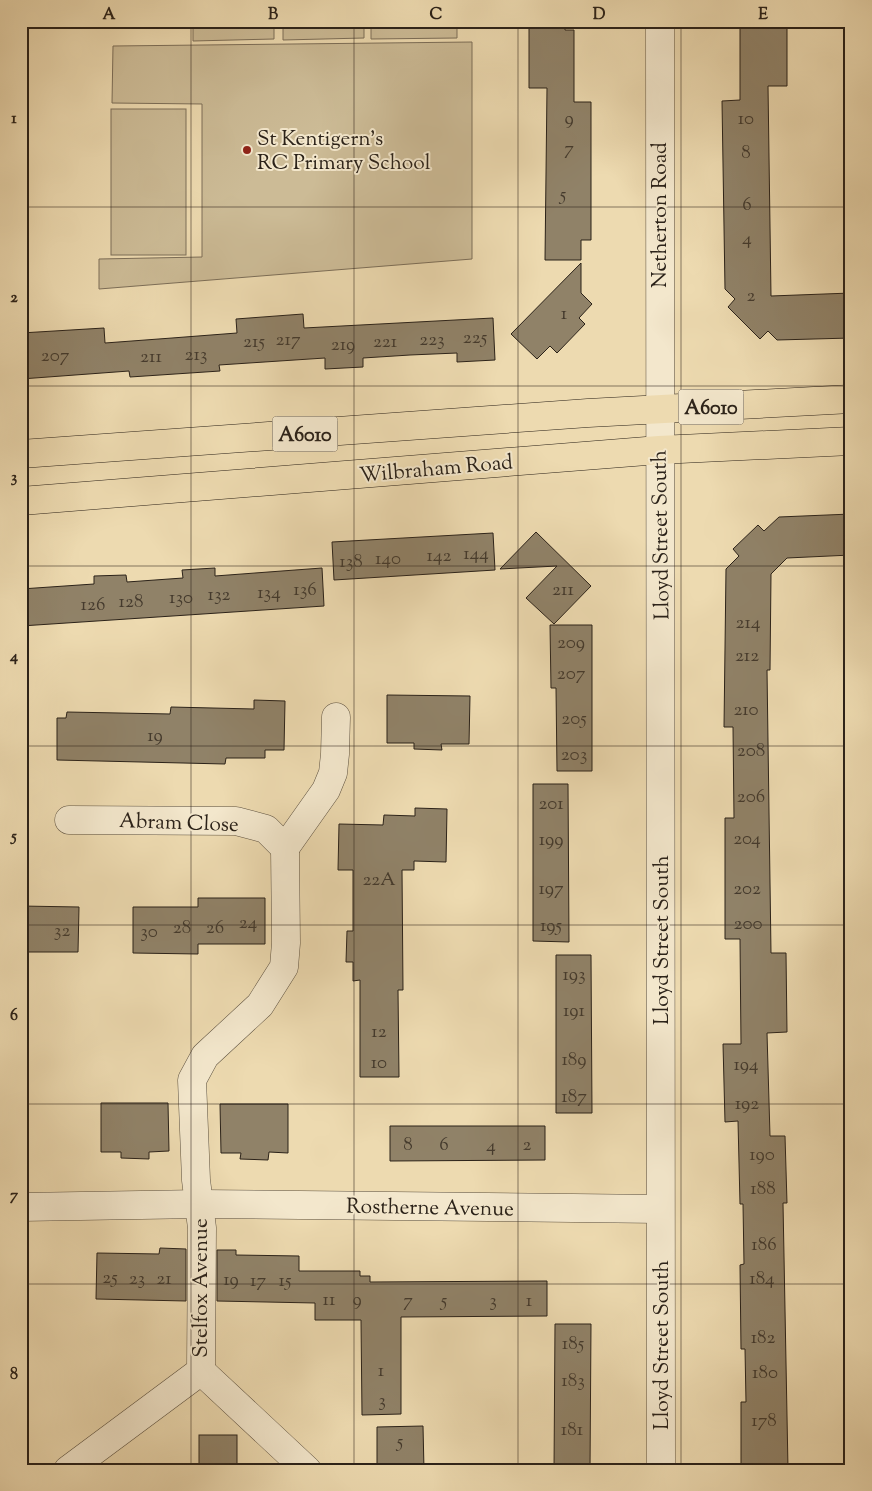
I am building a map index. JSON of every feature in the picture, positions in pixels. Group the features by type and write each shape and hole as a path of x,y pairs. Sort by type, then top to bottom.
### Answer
{"highway":[{"name":"Wilbraham Road","path":"21,454 659,410 851,399"},
{"name":"Wilbraham Road","path":"21,501 659,450 851,441"}],"street":[{"name":"Netherton Road","path":"659,410 660,21"},
{"name":"Lloyd Street South","path":"659,410 661,570 661,1470"},
{"path":"200,1204 196,1180 192,1080 204,1056 260,1005 284,967 286,944 285,848 326,790 335,754 336,717"},
{"name":"Abram Close","path":"69,820 236,821 266,829 285,848"},
{"name":"Rostherne Avenue","path":"21,1208 200,1204 660,1209"},
{"name":"Stelfox Avenue","path":"200,1204 202,1228 200,1371 307,1470"},
{"name":"Stelfox Avenue","path":"68,1470 200,1371"}],"shaded area":[{"path":"193,21 274,21 274,39 193,41"},
{"path":"283,21 364,21 364,38 283,40"},
{"path":"371,21 457,21 457,38 371,39"},
{"path":"472,42 472,259 99,289 99,259 202,257 202,104 112,103 113,46"},
{"path":"111,109 186,109 186,255 111,255"}],"building":[{"path":"529,21 565,21 565,30 574,30 574,102 591,102 591,240 581,240 581,260 545,260 547,88 529,88"},
{"path":"750,21 787,21 787,86 768,86 771,296 851,293 851,338 777,340 768,331 760,339 728,307 735,299 725,289 722,101 740,100 740,27 750,27"},
{"path":"581,263 581,293 592,304 579,318 585,324 557,353 550,346 537,359 511,334"},
{"path":"303,314 304,328 493,318 495,360 457,362 457,353 410,355 363,358 363,367 325,369 325,358 219,365 220,371 130,377 129,371 21,379 21,333 104,328 105,343 237,333 236,319"},
{"path":"851,514 851,555 787,558 771,574 770,670 767,670 771,953 786,953 787,1032 767,1033 770,1136 785,1136 787,1203 783,1203 788,1469 741,1469 741,1402 746,1402 745,1349 741,1349 740,1265 744,1264 743,1204 740,1204 738,1121 725,1122 723,1044 741,1044 740,939 725,939 725,818 734,818 733,727 724,727 726,569 739,556 733,549 758,525 764,531 779,517"},
{"path":"536,532 591,586 554,624 526,598 557,566 500,569"},
{"path":"493,533 495,570 334,580 332,542"},
{"path":"215,568 215,576 322,568 324,606 21,626 21,589 94,584 94,576 126,575 127,582 183,578 182,570"},
{"path":"550,625 592,625 592,771 557,771 556,688 551,688"},
{"path":"387,695 470,696 469,744 441,744 442,750 414,749 414,743 387,743"},
{"path":"254,700 285,701 284,750 265,750 265,758 226,758 225,764 57,760 57,718 66,718 67,712 170,714 171,707 254,709"},
{"path":"533,784 568,784 569,942 533,941"},
{"path":"415,808 447,809 446,862 414,861 414,870 402,870 403,990 398,990 399,1077 360,1077 360,980 353,981 353,962 346,962 347,931 353,931 353,870 338,870 339,824 383,825 384,815 415,816"},
{"path":"198,898 265,898 265,944 198,944 198,954 133,953 133,907 198,907"},
{"path":"21,906 79,907 78,952 21,952"},
{"path":"556,955 591,955 592,1113 556,1113"},
{"path":"101,1103 168,1103 169,1151 149,1152 149,1159 121,1158 121,1152 101,1152"},
{"path":"220,1104 288,1104 288,1153 269,1152 268,1160 240,1159 241,1153 221,1153"},
{"path":"390,1126 545,1126 545,1160 390,1161"},
{"path":"160,1248 186,1249 186,1301 96,1299 97,1253 159,1254"},
{"path":"217,1250 236,1250 236,1255 299,1256 299,1271 360,1271 360,1276 370,1276 370,1282 547,1281 547,1316 401,1317 401,1414 362,1415 361,1320 315,1320 315,1303 217,1301"},
{"path":"555,1324 591,1324 590,1470 554,1470"},
{"path":"423,1426 424,1470 377,1470 377,1427"},
{"path":"199,1435 237,1435 237,1470 199,1470"}],"place":[{"name":"St Kentigern's RC Primary School","path":"247,150"}]}
